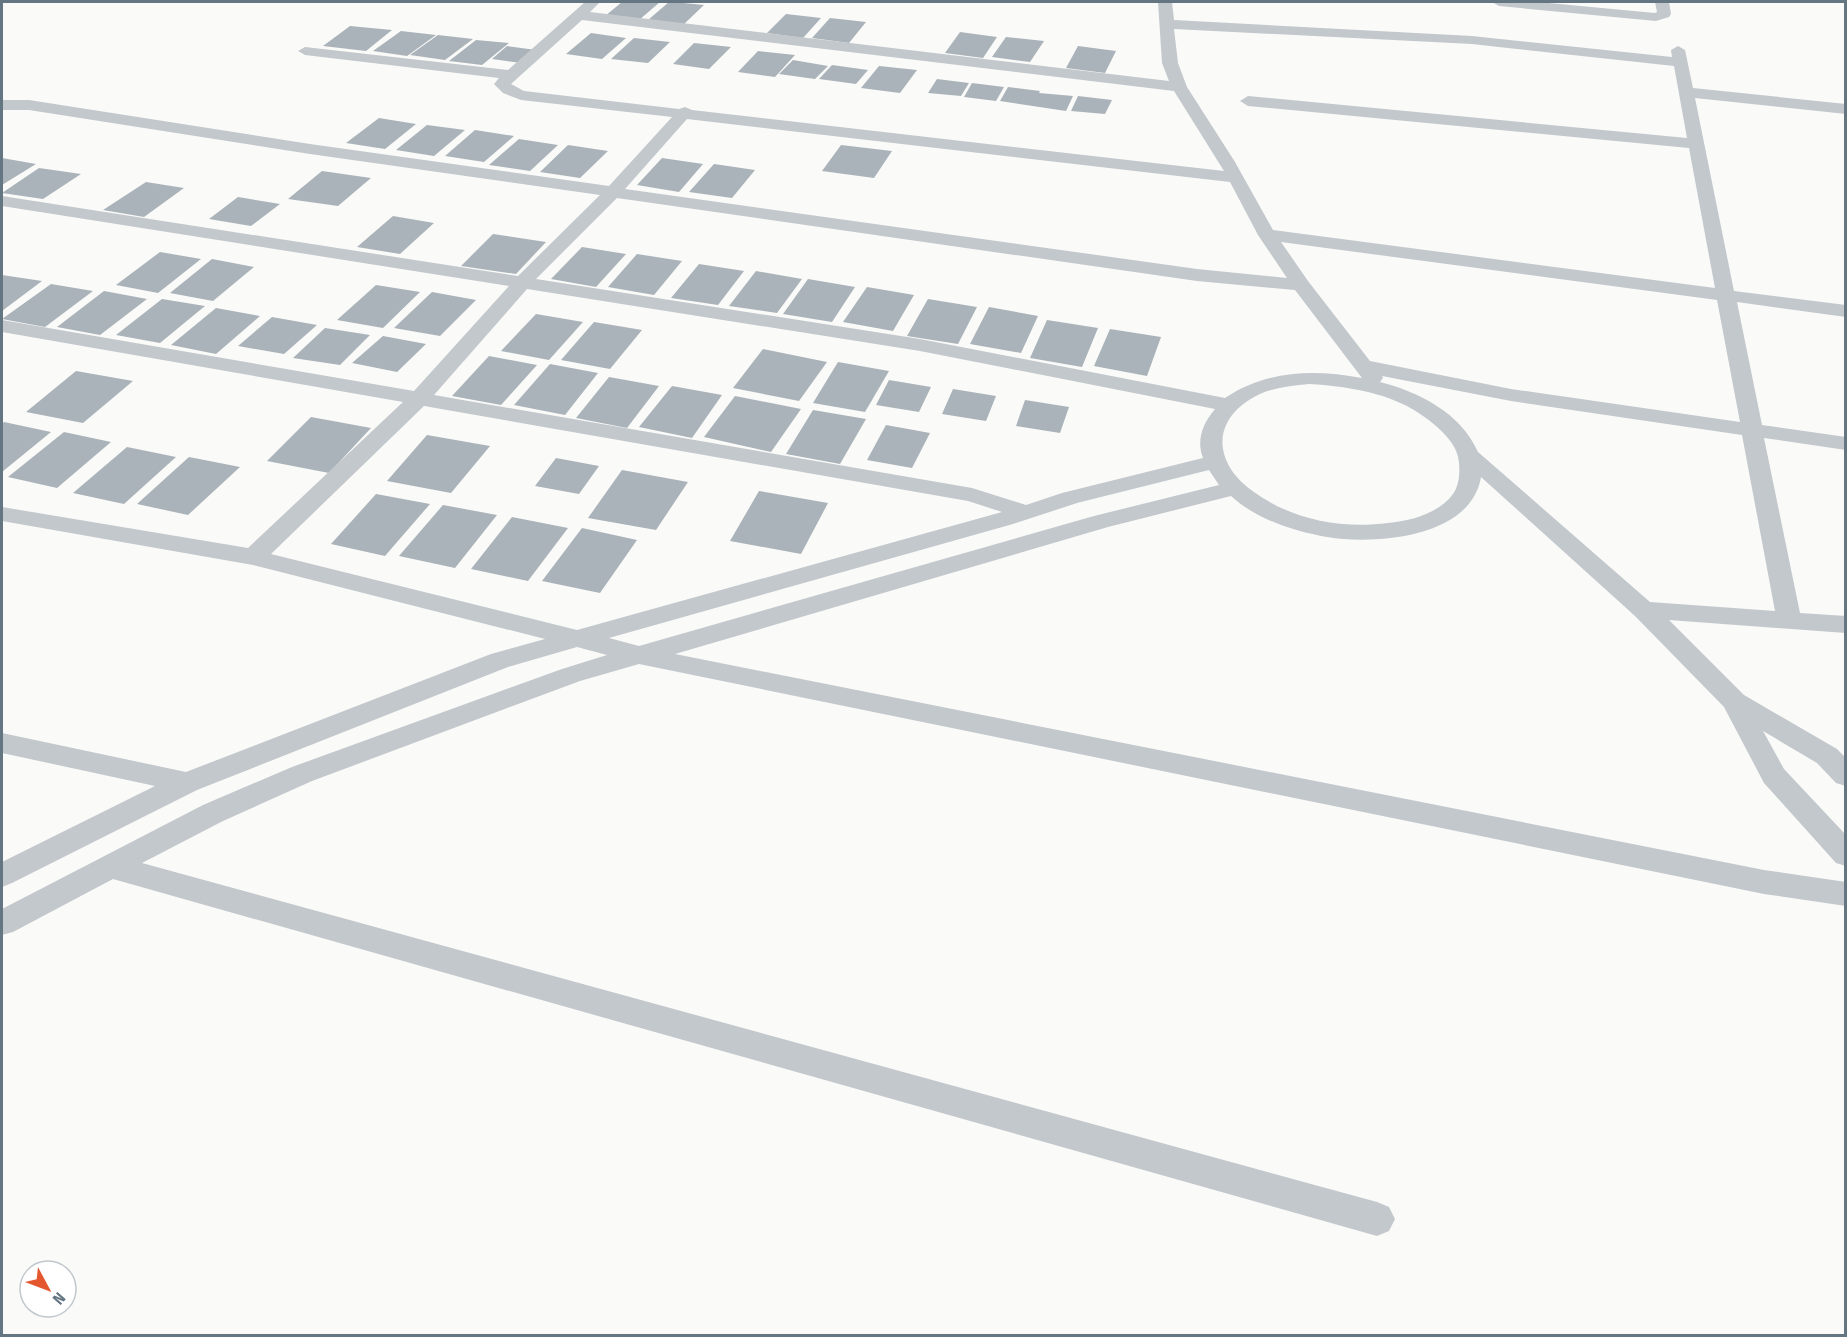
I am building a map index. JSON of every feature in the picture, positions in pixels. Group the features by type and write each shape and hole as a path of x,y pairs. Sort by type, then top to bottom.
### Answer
{"lane":[{"path":"593,2 502,84 508,90 521,95 686,112 880,138 1236,178"},
{"path":"1165,2 1170,63 1179,87 1236,178 1267,235 1301,285 1379,387"},
{"path":"1499,2 1656,17 1664,14 1662,2"},
{"path":"579,15 1179,87"},
{"path":"1167,24 1472,40 1679,56 1789,621"},
{"path":"305,51 510,75"},
{"path":"1686,92 1845,108"},
{"path":"1248,101 1696,144"},
{"path":"2,105 29,105 310,149 1197,275 1301,285"},
{"path":"253,557 419,399 521,284 614,191 686,112"},
{"path":"2,201 920,345 1228,405"},
{"path":"1267,235 1845,311"},
{"path":"2,326 972,495 1025,512"},
{"path":"1364,366 1511,395 1845,444"},
{"path":"1470,456 1471,479 1461,499 1441,516 1410,528 1374,533 1334,531 1295,522 1261,507 1234,488 1215,462 1210,446 1211,431 1217,417 1228,405 1249,391 1277,382 1309,378 1333,379 1379,387 1410,399 1438,415 1458,435 1470,456 1644,610 1735,702 1827,756 1845,776"},
{"path":"2,875 187,783 500,660 1025,512 1215,462"},
{"path":"2,923 213,813 302,774 571,675 1102,520 1234,488"},
{"path":"2,514 253,557 638,655 1764,882 1845,894"},
{"path":"1644,610 1845,625"},
{"path":"1735,702 1774,776 1845,855"},
{"path":"2,743 187,783"},
{"path":"109,866 1377,1219"}],"building":[{"path":"622,2 660,2 639,20 605,16"},
{"path":"669,2 704,5 683,25 648,20"},
{"path":"786,14 821,18 803,38 767,33"},
{"path":"830,18 866,22 849,43 812,38"},
{"path":"350,26 392,30 366,51 323,46"},
{"path":"401,31 436,35 407,56 373,51"},
{"path":"960,32 997,37 983,58 945,53"},
{"path":"591,33 626,38 602,59 566,54"},
{"path":"438,35 473,39 445,60 410,55"},
{"path":"1006,37 1044,41 1030,62 992,57"},
{"path":"634,38 670,42 648,63 611,59"},
{"path":"476,40 509,43 482,65 449,61"},
{"path":"694,43 731,47 709,69 673,64"},
{"path":"507,46 536,50 522,63 492,59"},
{"path":"1078,46 1116,51 1105,73 1066,68"},
{"path":"758,51 795,55 775,77 738,72"},
{"path":"793,60 828,66 815,79 779,74"},
{"path":"832,65 868,70 856,84 819,79"},
{"path":"879,66 917,70 900,93 861,88"},
{"path":"937,79 969,83 961,96 928,93"},
{"path":"972,83 1004,87 996,101 964,97"},
{"path":"1008,87 1073,96 1066,111 1000,101"},
{"path":"1078,96 1112,100 1105,114 1071,111"},
{"path":"379,118 416,124 385,149 346,143"},
{"path":"427,125 465,130 434,156 396,150"},
{"path":"475,130 514,136 484,162 445,156"},
{"path":"519,139 558,145 530,171 489,165"},
{"path":"568,145 608,151 580,178 540,172"},
{"path":"841,145 892,151 874,178 822,171"},
{"path":"2,158 36,164 2,185"},
{"path":"662,158 703,164 679,192 637,185"},
{"path":"714,164 755,170 732,198 689,192"},
{"path":"39,168 81,174 43,199 2,193"},
{"path":"322,171 371,178 338,206 288,199"},
{"path":"146,182 184,188 144,217 103,210"},
{"path":"238,197 280,204 251,226 209,219"},
{"path":"393,216 434,223 400,254 357,247"},
{"path":"493,234 546,242 516,274 461,266"},
{"path":"582,247 626,254 596,287 551,279"},
{"path":"160,252 201,259 158,293 116,285"},
{"path":"637,254 682,261 654,295 608,287"},
{"path":"212,259 254,267 213,301 170,293"},
{"path":"699,264 744,271 718,305 671,298"},
{"path":"756,271 802,279 777,313 729,306"},
{"path":"2,275 42,281 2,311"},
{"path":"808,279 855,287 832,322 783,314"},
{"path":"51,284 93,291 45,327 2,319"},
{"path":"376,285 420,292 383,328 337,320"},
{"path":"867,287 914,295 893,331 843,322"},
{"path":"104,291 147,299 100,335 57,327"},
{"path":"432,292 476,300 440,336 394,328"},
{"path":"162,299 205,306 160,343 116,335"},
{"path":"928,299 977,307 958,344 907,336"},
{"path":"989,307 1038,316 1021,353 970,344"},
{"path":"216,308 260,316 216,354 171,345"},
{"path":"536,314 583,322 549,360 501,351"},
{"path":"272,317 317,325 284,354 238,346"},
{"path":"1047,320 1098,328 1082,367 1030,358"},
{"path":"594,322 642,330 610,369 561,360"},
{"path":"325,328 370,335 340,365 293,358"},
{"path":"1110,329 1161,337 1147,376 1094,366"},
{"path":"383,336 426,344 397,372 352,363"},
{"path":"763,349 827,362 799,401 733,388"},
{"path":"489,356 537,365 501,405 452,396"},
{"path":"838,362 889,371 865,412 813,403"},
{"path":"550,364 598,373 565,415 514,405"},
{"path":"76,371 133,381 83,423 26,412"},
{"path":"609,377 659,386 627,428 576,418"},
{"path":"889,380 931,387 919,412 876,405"},
{"path":"672,386 722,395 692,438 639,427"},
{"path":"953,389 996,396 986,421 942,414"},
{"path":"735,396 801,409 771,452 704,437"},
{"path":"1025,400 1069,407 1060,433 1016,426"},
{"path":"813,410 866,419 840,464 786,454"},
{"path":"311,417 371,428 329,473 267,461"},
{"path":"4,422 51,432 2,472 2,424"},
{"path":"886,425 930,433 912,468 867,460"},
{"path":"64,432 111,442 57,488 8,477"},
{"path":"427,435 490,446 451,493 387,481"},
{"path":"127,447 176,457 124,504 73,493"},
{"path":"189,457 240,467 188,515 137,504"},
{"path":"556,458 599,466 579,494 535,486"},
{"path":"622,470 688,482 656,530 588,518"},
{"path":"759,491 828,503 801,554 730,541"},
{"path":"376,494 430,504 385,556 331,544"},
{"path":"443,505 497,515 455,568 399,556"},
{"path":"512,517 568,528 528,581 471,569"},
{"path":"582,528 637,540 600,593 542,581"}]}
